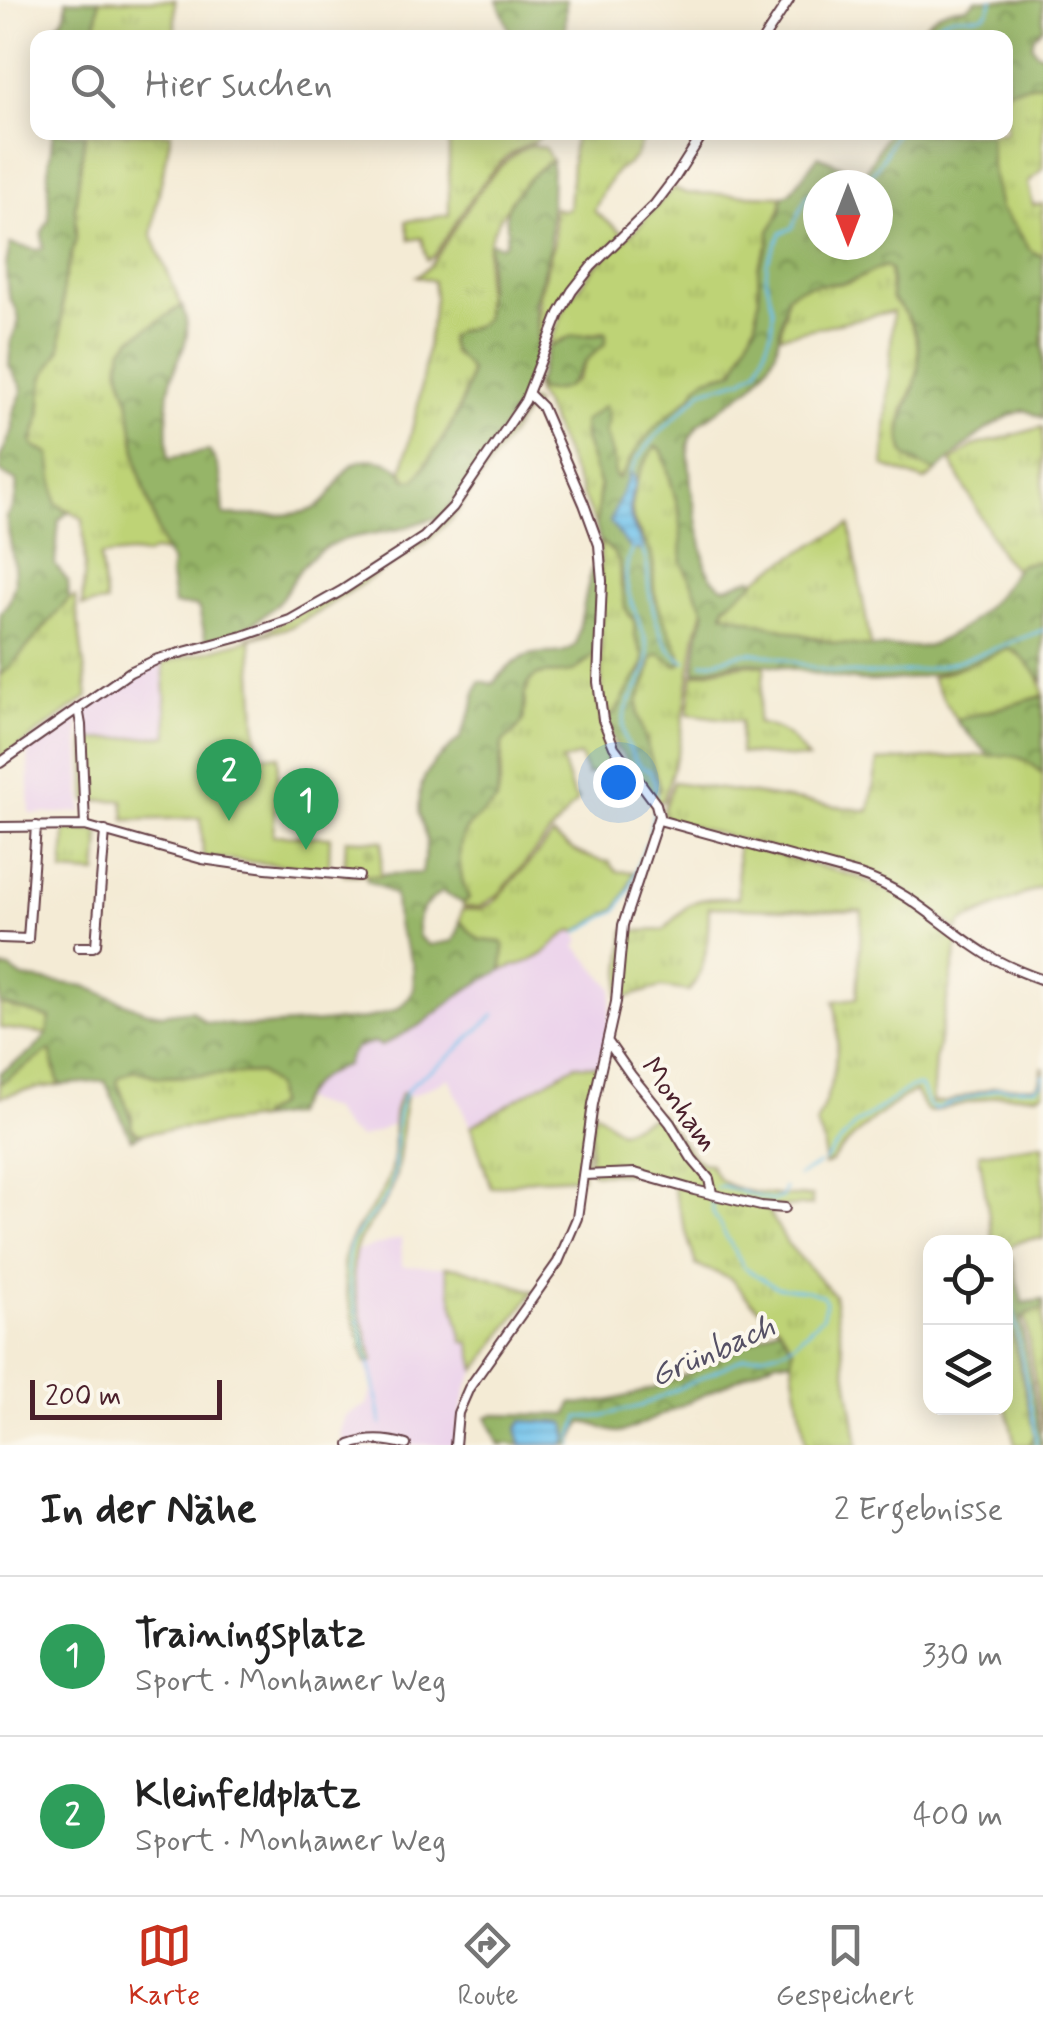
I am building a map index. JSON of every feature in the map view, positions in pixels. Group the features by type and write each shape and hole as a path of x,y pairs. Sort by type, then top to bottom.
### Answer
{"street":[{"path":"769,30 788,0"},
{"path":"0,763 141,666 290,620 424,536 453,507 529,394 559,314 572,291 591,267 656,204 699,140"},
{"path":"455,1445 458,1413 475,1376 547,1278 566,1248 577,1218 593,1104 619,978 623,925 659,820 654,801 620,758 603,720 598,682 602,581 599,544 542,407 529,394"},
{"path":"78,708 85,826"},
{"path":"659,820 874,879 901,891 983,952 1043,980"},
{"path":"0,938 28,939 36,826"},
{"path":"0,827 85,826 202,858 359,876"},
{"path":"78,947 96,945 105,831"},
{"name":"Monham","path":"608,1042 709,1179 712,1194"},
{"name":"Monham","path":"584,1175 636,1173 761,1206 785,1208"},
{"path":"350,1445 372,1440 406,1445"}],"shaded area":[{"path":"163,663 169,736 85,740 84,710 137,674"},
{"path":"75,717 82,812 30,814 28,750"},
{"path":"574,929 581,941 576,946 613,988 599,1066 575,1065 471,1126 449,1078 411,1096 402,1093 392,1125 360,1138 344,1128 331,1109 301,1100 318,1077 347,1063 354,1048 375,1042 381,1045 422,1024 466,990 502,970 531,960"},
{"path":"401,1238 402,1266 445,1267 463,1342 470,1342 476,1370 467,1387 453,1445 343,1445 344,1418 367,1405 372,1388 348,1294 345,1255"}],"green space":[{"path":"66,0 99,0 96,30 57,30 56,25 65,14"},
{"path":"99,0 175,0 175,30 96,30"},
{"path":"497,0 566,0 565,30 509,30"},
{"path":"976,0 1043,0 1043,27 1032,45 1043,55 1043,83 1013,88 1013,30 922,30 935,16"},
{"path":"1043,83 1043,169 1028,183 1033,205 1043,204 1043,257 1030,250 1000,209 991,165 990,140 1013,140 1013,88"},
{"path":"52,140 84,140 75,207 76,238 63,284 61,349 43,378 40,416 32,443 50,454 56,503 68,512 59,520 55,565 68,581 69,599 0,675 0,613 9,602 15,582 6,517 16,496 16,481 0,472 0,458 13,429 13,413 22,392 9,366 11,341 19,321 10,299 6,266 10,244 43,249 42,232 49,220"},
{"path":"84,140 170,140 152,236 182,306 123,348 120,360 139,472 165,553 100,556 106,603 82,606 83,519 56,503 47,452 32,443 40,416 43,378 52,363 63,284 76,238 75,207"},
{"path":"449,140 536,140 510,154 495,169 434,256 427,260 422,238 410,240 406,221 449,215"},
{"path":"574,140 642,140 636,155 617,170 594,211 623,233 571,288 554,318 542,355 539,295 554,242 554,208 569,209"},
{"path":"883,140 990,140 1000,209 1030,250 1043,257 1043,418 1025,410 1000,421 936,472 914,462 904,453 901,432 915,385 918,345 910,321 892,299 890,270 885,266 845,282 814,285 787,295 776,351 768,365 753,385 698,425 688,446 691,487 706,568 721,586 752,578 755,582 725,605 723,613 834,643 920,647 932,645 967,625 996,597 1019,565 1043,561 1043,681 1017,652 1008,649 938,673 902,680 850,680 748,663 694,673 705,612 682,562 680,514 663,453 655,447 637,480 633,519 651,553 656,600 682,663 676,665 659,654 652,658 638,701 638,714 660,789 654,797 617,748 606,719 616,712 642,671 644,657 635,637 634,621 625,608 619,562 600,541 596,527 600,486 583,422 604,406 608,418 605,431 618,479 655,427 698,385 706,378 734,371 756,322 758,267 769,243 769,231 782,207 782,196 790,193 803,176 803,260 893,260 893,170 867,170"},
{"path":"532,145 545,148 552,161 525,183 494,231 487,258 485,318 452,352 470,371 462,401 432,455 415,480 409,481 402,472 419,400 435,297 433,281 416,276 434,261 495,173"},
{"path":"818,156 852,170 807,170"},
{"path":"552,161 550,248 535,302 539,363 525,396 452,504 440,518 328,546 307,561 280,600 263,616 206,642 199,609 174,605 172,563 165,553 139,472 128,397 120,372 123,348 182,306 187,331 169,390 168,455 170,458 209,451 219,473 224,515 280,515 311,510 329,496 348,469 368,459 391,463 406,479 415,480 463,401 470,371 451,348 449,338 485,318 490,242 505,244 510,204 533,175"},
{"path":"673,188 686,193 782,196 782,206 758,267 756,322 734,371 701,383 630,459 618,479 605,431 608,423 585,441 600,486 596,527 535,385 537,382 545,391 576,381 588,358 605,343 605,332 563,339 549,347 567,303 594,268"},
{"path":"886,266 892,299 906,315 918,344 917,377 903,413 901,437 908,458 936,472 925,481 884,466 893,311 780,336 787,296 796,290 854,281"},
{"path":"606,332 606,343 568,385 539,391 537,382 549,347 572,336"},
{"path":"531,401 535,404 455,515 428,541 293,626 248,637 263,633 425,538"},
{"path":"1043,427 1043,561 1015,569 1002,556 951,462 973,446"},
{"path":"655,447 663,453 680,515 685,570 704,610 696,633 679,748 663,801 659,802 654,797 638,701 652,658 659,654 682,658 660,610 653,561 632,510 636,481"},
{"path":"850,525 871,647 834,643 722,613 729,602 759,577"},
{"path":"600,541 619,562 620,583 644,657 644,665 616,712 606,719 602,703"},
{"path":"599,569 596,652 574,671 540,675 528,684 523,720 502,744 497,801 463,836 461,873 469,899 463,903 441,892 419,915 419,937 429,945 453,941 460,921 479,940 501,942 502,970 466,990 422,1024 381,1046 375,1042 356,1049 346,1065 312,1084 291,1115 258,1119 277,1104 275,1087 260,1073 159,1077 134,1070 117,1082 132,1119 131,1127 142,1134 131,1139 105,1081 59,1085 50,1050 0,1084 0,1073 33,1051 47,1034 50,1018 0,1004 0,968 10,969 23,978 85,986 144,1011 161,1014 191,1010 205,1022 250,1027 365,1019 398,1009 414,988 413,964 397,924 395,896 367,881 367,875 422,873 427,841 419,814 420,790 433,764 460,738 480,681 493,684 522,658 558,653 576,644 591,570"},
{"path":"75,597 88,697 0,760 0,675"},
{"path":"251,639 258,755 279,756 273,835 330,837 329,870 203,857 201,818 125,820 123,800 87,801 85,740 168,736 163,663"},
{"path":"1008,649 1033,668 1043,696 956,720 931,678"},
{"path":"596,652 600,710 607,737 621,764 587,775 580,756 562,761 578,800 499,894 480,907 463,907 469,899 460,864 463,836 496,799 502,744 520,724 527,684 541,674 575,670"},
{"path":"751,664 765,666 757,723 787,735 808,759 740,753 741,721 688,714 693,675"},
{"path":"1043,696 1043,774 1018,758 989,756 956,720"},
{"path":"1012,754 1026,759 1043,774 1043,886 962,922 958,930 879,878 665,819 662,813 673,782 869,811 878,761"},
{"path":"65,829 100,834 97,874 63,872"},
{"path":"553,836 580,853 610,862 617,871 634,872 616,909 576,932 565,934 538,957 502,970 502,958 460,921 462,910 482,909 494,902"},
{"path":"346,839 383,841 380,876 344,874"},
{"path":"737,844 861,878 910,900 959,939 935,1060 932,1103 995,1087 1036,1086 1043,1066 1043,1092 999,1095 930,1112 915,1091 870,1122 824,1165 824,1143 816,1124 835,1064 838,1033 834,1001 857,998 862,911 709,907 703,962 689,991 661,987 624,998 619,996 625,931 664,930 689,905 712,898 738,898"},
{"path":"0,1004 50,1018 48,1034 0,1028"},
{"path":"50,1050 59,1085 0,1097 0,1084"},
{"path":"575,1065 599,1066 582,1177 533,1179 491,1188 471,1126"},
{"path":"134,1070 159,1077 260,1073 275,1087 277,1105 258,1119 138,1134 131,1126 132,1119 117,1082"},
{"path":"402,1093 406,1095 395,1179 389,1196 360,1239 353,1266 373,1360 366,1363 348,1301 343,1261 353,1235 388,1179 395,1111"},
{"path":"594,1111 620,1131 659,1114 695,1158 710,1164 726,1184 763,1194 812,1196 812,1205 767,1208 787,1243 834,1295 858,1445 806,1445 793,1348 779,1326 730,1278 696,1265 671,1182 648,1174 594,1173 588,1169"},
{"path":"1043,1144 1043,1239 1013,1245 1013,1235 992,1235 979,1153"},
{"path":"1013,1262 1022,1303 1043,1300 1043,1309 1028,1313 1021,1320 1042,1445 1030,1445 1035,1434 1013,1338"},
{"path":"445,1267 534,1291 476,1370 470,1343 463,1342"},
{"path":"1043,1309 1043,1430 1025,1317"},
{"path":"779,1326 793,1348 792,1361 776,1360 625,1431 581,1423 571,1445 562,1445 568,1440 565,1423 522,1421 517,1429 522,1445 499,1445 487,1417 568,1415 572,1403 596,1403 650,1389 707,1365"},
{"path":"1013,1338 1035,1434 1030,1445 1015,1445 1008,1415 1013,1415"}],"water":[{"path":"630,473 635,484 630,514 643,550 628,546 610,522"},
{"path":"522,1421 565,1423 568,1440 562,1445 522,1445 517,1429"}],"waterway":[{"name":"Grünbach","path":"930,30 947,18 982,15 992,0"},
{"name":"Grünbach","path":"874,170 892,140"},
{"name":"Grünbach","path":"631,472 658,434 703,390 743,379 758,369 772,329 767,263 781,233 792,228 803,205"},
{"path":"633,547 626,576 648,653 643,677 626,709 624,735 636,761 650,771 656,796"},
{"name":"Grünbach","path":"642,549 660,632 671,650 686,661"},
{"name":"Grünbach","path":"702,663 755,653 831,671 889,674 965,659 1043,630"},
{"path":"649,836 654,809"},
{"path":"578,932 617,910 629,890 646,843"},
{"path":"381,1424 350,1287 349,1249 390,1188 397,1122 404,1096 418,1079 450,1056 495,1014"},
{"name":"Grünbach","path":"824,1161 855,1125 911,1087 920,1086 927,1103 935,1109 998,1088 1036,1088 1043,1075"},
{"name":"Grünbach","path":"798,1176 819,1164"},
{"name":"Grünbach","path":"716,1188 722,1186 772,1201 782,1197 785,1188"},
{"name":"Grünbach","path":"573,1445 579,1417 597,1417 641,1406 743,1358 781,1350 822,1317 826,1302 823,1296 776,1287 744,1268 713,1213 712,1200"},
{"path":"1013,1312 1036,1445"}],"place":[{"name":"Kleinfeldplatz","path":"229,821"},
{"name":"Trainingsplatz","path":"306,850"}]}
